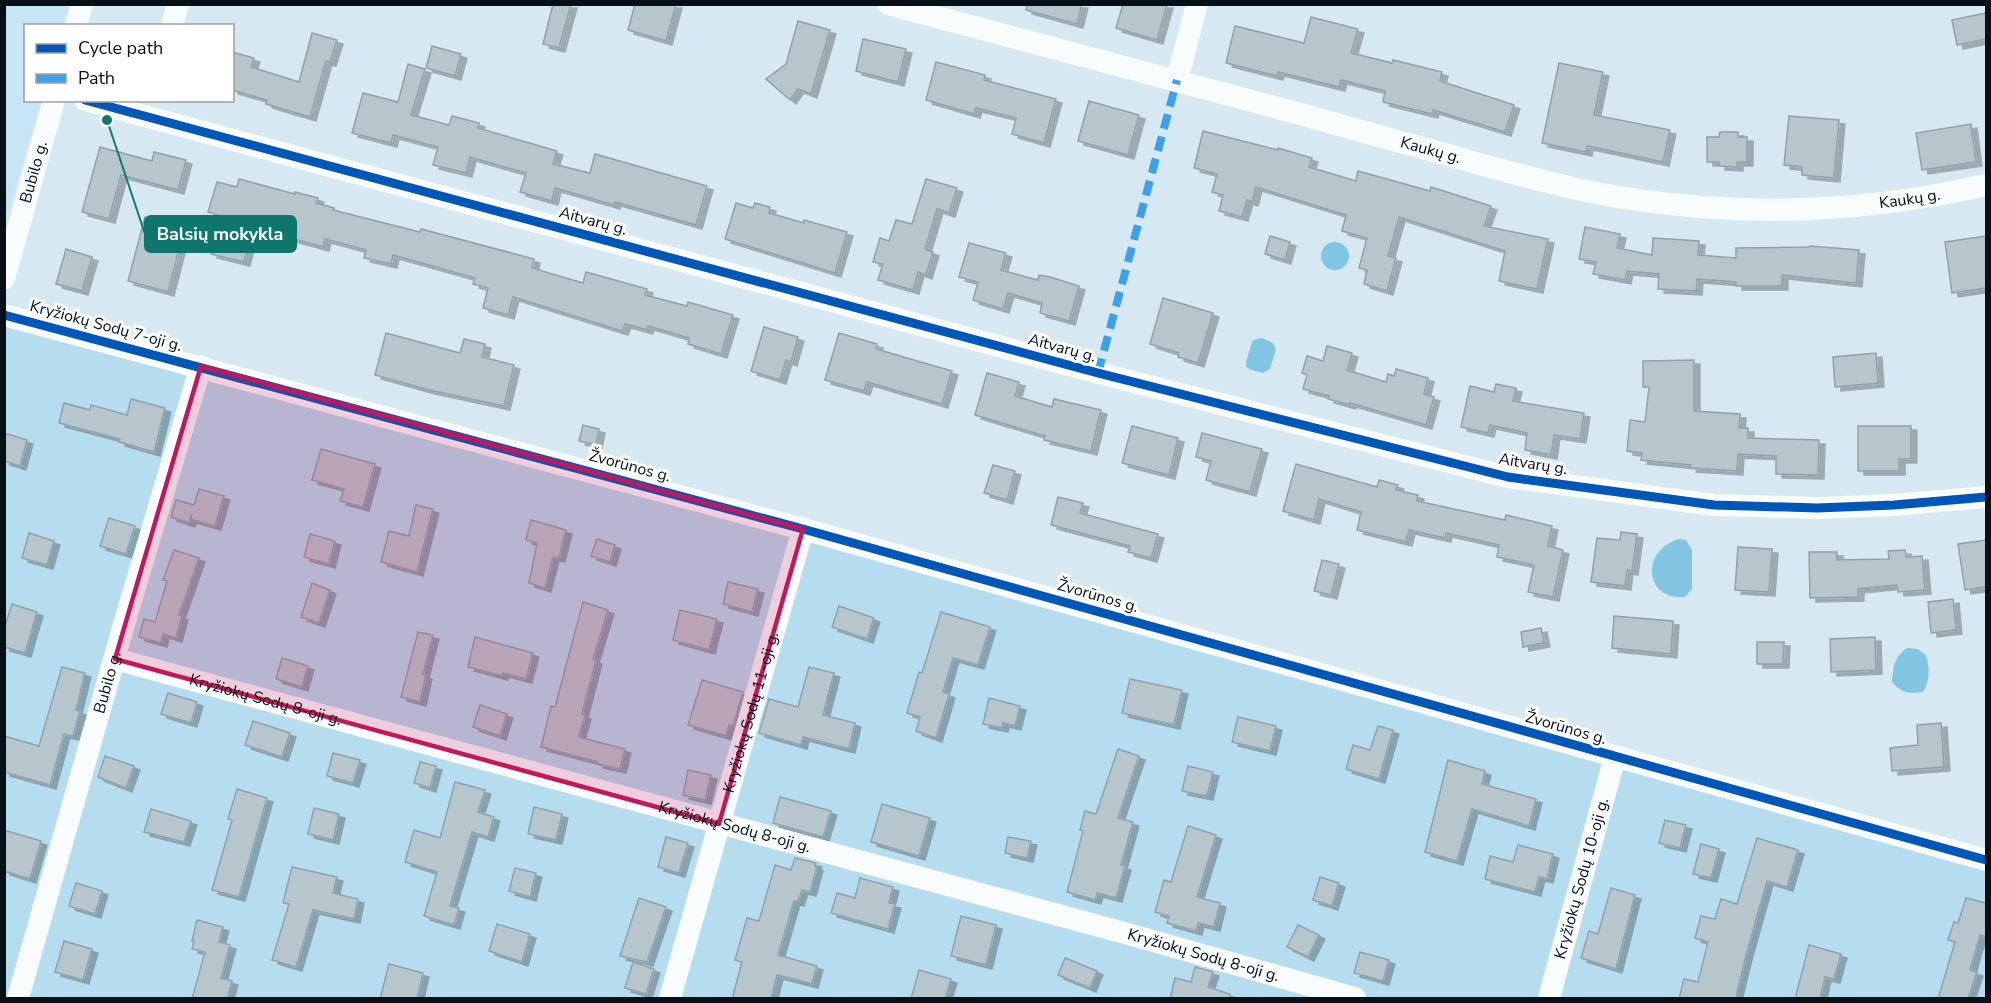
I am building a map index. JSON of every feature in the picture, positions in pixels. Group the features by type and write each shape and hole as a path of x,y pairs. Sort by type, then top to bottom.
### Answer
{"street":[{"path":"77,24 82,4"},
{"name":"Kaukų g.","path":"888,4 1177,80 1522,176 1637,200 1709,208 1780,211 1865,205 1942,195 1986,185"},
{"path":"1177,80 1197,4"},
{"name":"Bubilo g.","path":"4,279 53,102"},
{"path":"101,102 149,108"},
{"name":"Aitvarų g.","path":"149,108 1098,373 1508,477 1714,505 1817,508 1894,505 1986,497"},
{"name":"Kryžiokų Sodų 7-oji g.","path":"4,315 201,366"},
{"name":"Bubilo g.","path":"18,999 201,366"},
{"name":"Žvorūnos g.","path":"201,366 803,529 1986,860"},
{"name":"Kryžiokų Sodų 11-oji g.","path":"670,999 803,529"},
{"name":"Kryžiokų Sodų 8-oji g.","path":"115,659 1120,932 1355,999"},
{"name":"Kryžiokų Sodų 10-oji g.","path":"1549,999 1615,757"}],"highlighted area":[{"path":"201,366 803,529 719,824 115,659"}],"shaded area":[{"path":"5,4 69,5 63,24 24,24 24,102 41,102 5,222"},
{"path":"1335,242 1345,246 1349,256 1345,266 1335,270 1325,266 1321,256 1325,246"},
{"path":"4,321 1986,854 1986,998 5,998"},
{"path":"1262,338 1273,343 1276,349 1270,369 1263,373 1246,367 1252,342"},
{"path":"1679,539 1686,540 1692,550 1692,589 1685,597 1671,596 1661,591 1652,574 1653,563 1658,553 1666,545"},
{"path":"1907,648 1918,649 1926,655 1929,674 1923,692 1906,692 1892,682 1895,663 1899,655"}],"building":[{"path":"553,4 571,4 559,48 543,44"},
{"path":"635,4 676,4 666,41 628,30"},
{"path":"1027,4 1082,4 1077,24 1026,10"},
{"path":"1123,4 1167,4 1157,40 1116,28"},
{"path":"1986,13 1986,39 1957,45 1952,20"},
{"path":"1311,17 1358,29 1351,53 1442,72 1440,81 1514,105 1505,132 1433,110 1432,114 1383,102 1385,91 1341,80 1339,87 1278,72 1277,76 1226,63 1235,26 1304,43"},
{"path":"798,21 830,30 811,94 798,89 790,100 766,79 786,64"},
{"path":"312,33 337,40 330,62 326,61 310,117 266,104 267,100 234,91 234,53 254,58 251,67 299,82"},
{"path":"863,39 906,49 898,82 856,71"},
{"path":"432,46 461,54 455,76 426,68"},
{"path":"936,62 985,75 984,80 1056,99 1044,143 1012,134 1016,118 976,108 974,114 926,100"},
{"path":"1559,63 1603,72 1594,115 1670,130 1663,162 1587,146 1586,152 1542,143"},
{"path":"408,64 425,69 411,115 449,125 452,116 479,123 478,128 557,151 553,164 590,173 595,154 707,186 696,225 555,188 552,201 520,192 526,173 470,157 466,173 433,165 438,147 393,135 391,143 352,133 363,93 398,102"},
{"path":"1089,101 1139,115 1128,155 1078,141"},
{"path":"1789,116 1839,120 1834,178 1802,175 1802,167 1784,165"},
{"path":"1971,124 1976,162 1922,170 1916,133"},
{"path":"1203,131 1312,158 1309,167 1356,181 1358,171 1430,191 1431,187 1491,206 1484,226 1548,239 1537,289 1499,281 1505,251 1399,217 1388,256 1396,258 1387,291 1364,284 1367,270 1359,268 1367,238 1342,231 1346,215 1256,187 1252,202 1247,200 1242,217 1219,211 1223,195 1212,192 1217,174 1194,168"},
{"path":"1720,132 1738,132 1738,137 1747,137 1747,162 1737,162 1737,167 1719,166 1719,162 1707,162 1707,137 1719,137"},
{"path":"100,147 152,161 154,152 186,160 178,190 121,175 109,219 82,212"},
{"path":"239,179 318,198 316,203 334,208 333,210 420,232 421,229 534,259 532,268 583,283 586,272 647,289 645,295 687,306 688,302 733,315 721,354 688,344 689,338 648,326 647,330 625,324 622,331 513,297 508,315 483,308 488,288 473,284 475,278 393,255 391,264 364,258 366,250 325,239 323,247 253,228 244,262 211,254 222,216 208,212 217,182 237,187"},
{"path":"926,179 957,188 949,213 937,209 925,249 933,252 926,275 918,272 913,290 878,280 883,264 873,262 880,238 889,241 896,220 912,224"},
{"path":"736,203 753,208 755,203 770,207 769,213 847,232 835,273 725,239"},
{"path":"145,217 172,224 171,227 184,230 168,292 128,281"},
{"path":"1585,227 1620,234 1617,248 1652,255 1653,238 1699,241 1698,255 1736,258 1736,248 1810,246 1859,250 1856,283 1782,275 1782,286 1736,286 1736,282 1697,279 1696,291 1658,289 1659,274 1627,271 1625,280 1593,274 1596,262 1579,259"},
{"path":"1270,236 1290,242 1285,260 1265,254"},
{"path":"1986,236 1986,288 1952,293 1945,242"},
{"path":"969,243 1006,253 1001,270 1038,280 1039,275 1050,277 1079,286 1069,321 1040,313 1042,303 1008,293 1003,309 973,300 978,282 959,277"},
{"path":"66,249 92,257 82,291 56,284"},
{"path":"1163,298 1213,313 1198,363 1178,357 1179,353 1150,344"},
{"path":"764,327 798,337 791,362 786,360 780,380 751,371"},
{"path":"386,333 460,353 464,339 485,344 482,357 514,365 504,406 429,390 375,375"},
{"path":"839,333 877,344 876,349 952,371 942,404 867,382 864,391 825,380"},
{"path":"1327,346 1352,353 1347,370 1386,382 1388,374 1394,376 1396,369 1428,378 1424,394 1434,397 1426,425 1328,399 1329,396 1303,389 1307,375 1302,373 1307,356 1323,361"},
{"path":"1876,353 1878,383 1835,387 1833,357"},
{"path":"1694,360 1694,411 1740,414 1739,428 1748,428 1748,438 1819,440 1818,475 1776,474 1776,456 1738,454 1737,471 1690,468 1691,465 1641,460 1642,453 1627,451 1630,420 1645,422 1649,387 1643,387 1643,361"},
{"path":"987,373 1019,382 1015,396 1052,407 1054,399 1101,410 1091,451 1044,440 1045,436 975,415"},
{"path":"1496,384 1516,388 1513,401 1584,413 1580,439 1554,435 1551,455 1525,450 1527,433 1490,425 1488,433 1461,427 1470,386 1494,392"},
{"path":"131,399 165,408 154,452 119,442 120,439 59,423 64,403 90,410 91,405 127,415"},
{"path":"583,425 599,429 596,445 579,441"},
{"path":"1132,426 1178,438 1169,475 1122,463"},
{"path":"1858,426 1911,426 1911,459 1899,459 1899,471 1858,471"},
{"path":"4,433 27,440 20,466 4,461"},
{"path":"1202,433 1262,449 1250,492 1206,480 1211,461 1196,457"},
{"path":"321,449 375,464 363,507 340,501 344,489 312,480"},
{"path":"1296,464 1377,487 1379,480 1398,485 1396,490 1418,495 1417,501 1505,520 1506,515 1552,526 1548,546 1563,550 1553,597 1528,592 1534,565 1497,557 1499,545 1446,533 1445,538 1409,530 1406,542 1357,530 1361,512 1319,499 1314,520 1283,511"},
{"path":"993,465 1015,471 1007,500 984,493"},
{"path":"199,489 224,496 215,526 190,519 189,523 171,517 176,500 194,505"},
{"path":"1058,497 1083,503 1080,513 1158,534 1151,558 1128,552 1130,546 1051,525"},
{"path":"416,505 433,509 417,572 381,562 389,531 409,536"},
{"path":"109,518 135,526 126,554 100,546"},
{"path":"531,520 566,530 559,558 553,557 545,588 529,583 537,543 526,540"},
{"path":"1621,532 1637,534 1632,571 1627,570 1625,586 1591,582 1597,538 1620,540"},
{"path":"29,533 54,541 47,565 22,558"},
{"path":"310,534 335,541 329,564 304,557"},
{"path":"597,539 615,545 610,562 591,556"},
{"path":"1986,540 1986,587 1965,590 1958,544"},
{"path":"1738,547 1772,549 1769,592 1735,590"},
{"path":"174,550 199,558 179,615 182,616 176,638 163,634 161,643 139,637 144,619 155,622 167,581 163,580"},
{"path":"1905,550 1906,557 1922,556 1925,590 1898,592 1897,585 1858,589 1858,597 1810,598 1809,552 1837,552 1837,560 1889,559 1888,551"},
{"path":"1322,560 1339,564 1331,595 1314,591"},
{"path":"728,582 758,589 752,612 723,604"},
{"path":"312,583 330,590 319,623 301,617"},
{"path":"1953,599 1956,630 1931,633 1928,602"},
{"path":"583,602 608,610 593,659 596,660 582,714 585,715 579,737 625,749 620,769 541,747 551,706 555,707"},
{"path":"12,604 37,612 25,653 4,647 4,629"},
{"path":"839,606 874,618 867,639 832,627"},
{"path":"680,610 717,619 709,650 673,640"},
{"path":"941,612 990,627 978,665 953,658 943,692 949,694 936,738 916,731 920,717 907,713"},
{"path":"1614,616 1673,621 1671,654 1612,648"},
{"path":"1541,628 1544,643 1523,647 1521,632"},
{"path":"418,632 433,635 423,674 426,675 420,702 401,697"},
{"path":"475,637 533,653 526,679 503,673 502,676 468,667"},
{"path":"1875,637 1876,670 1831,672 1830,639"},
{"path":"1757,642 1784,642 1783,664 1757,664"},
{"path":"282,658 308,666 302,687 276,679"},
{"path":"62,667 85,673 76,710 80,711 73,736 64,734 50,785 4,772 4,736 39,746"},
{"path":"809,667 834,673 823,715 855,723 849,749 803,737 801,745 759,733 769,699 798,707"},
{"path":"1130,679 1182,690 1174,725 1122,713"},
{"path":"702,680 743,692 733,726 729,725 726,736 688,725"},
{"path":"168,693 197,702 191,723 161,714"},
{"path":"989,698 1020,706 1015,726 1003,723 1002,728 983,724"},
{"path":"480,705 507,714 500,736 473,727"},
{"path":"1238,717 1276,726 1270,751 1232,742"},
{"path":"253,721 290,733 282,757 245,745"},
{"path":"1941,723 1944,767 1892,771 1890,748 1918,745 1917,725"},
{"path":"1378,726 1393,730 1379,779 1346,769 1353,745 1370,750"},
{"path":"1118,749 1139,756 1118,818 1133,822 1121,865 1125,866 1116,898 1097,893 1095,900 1067,892 1083,831 1080,830 1085,811 1096,814"},
{"path":"333,753 360,760 353,783 327,776"},
{"path":"105,756 134,766 126,788 98,777"},
{"path":"1448,760 1485,771 1482,784 1536,799 1529,826 1472,809 1457,861 1425,852"},
{"path":"420,762 436,766 430,788 414,783"},
{"path":"1188,766 1213,772 1207,796 1182,791"},
{"path":"688,770 711,775 705,800 683,795"},
{"path":"455,782 485,790 478,812 494,817 488,837 472,832 450,906 459,908 454,925 424,916 437,872 405,862 414,830 440,838"},
{"path":"237,789 267,798 239,897 212,890 232,820 228,819"},
{"path":"780,797 831,811 823,837 773,823"},
{"path":"882,804 930,818 919,856 871,842"},
{"path":"534,807 562,814 556,840 528,834"},
{"path":"314,808 339,814 333,840 308,834"},
{"path":"151,809 191,821 184,842 144,832"},
{"path":"1665,820 1686,825 1680,848 1659,843"},
{"path":"1188,826 1216,835 1197,897 1220,903 1214,927 1198,923 1196,931 1167,923 1169,916 1155,912 1164,880 1171,882"},
{"path":"4,830 41,841 30,879 4,871"},
{"path":"666,837 688,843 679,873 658,867"},
{"path":"1008,837 1031,841 1027,858 1005,853"},
{"path":"1757,838 1798,850 1787,887 1767,881 1747,952 1737,999 1679,999 1684,979 1698,982 1708,942 1695,938 1701,916 1715,919 1721,899 1737,904"},
{"path":"1701,844 1719,849 1711,878 1693,874"},
{"path":"1518,845 1553,854 1547,879 1539,877 1535,892 1485,879 1490,856 1513,862"},
{"path":"795,858 816,863 817,867 810,892 802,890 798,902 794,901 778,955 817,966 812,984 777,975 771,999 732,999 742,962 735,960 747,918 759,921 775,865 791,870"},
{"path":"292,867 337,877 333,893 358,899 354,919 313,910 296,967 272,960 289,904 283,903"},
{"path":"515,868 536,873 530,897 509,891"},
{"path":"1320,877 1339,883 1332,906 1313,900"},
{"path":"860,878 893,887 889,903 895,904 888,929 831,913 837,893 855,898"},
{"path":"76,883 102,891 95,914 69,906"},
{"path":"1611,888 1635,895 1616,969 1581,958 1589,931 1598,934"},
{"path":"639,898 666,907 647,962 620,956"},
{"path":"1966,898 1986,903 1986,937 1980,935 1970,970 1977,972 1968,999 1938,999 1955,942 1948,940 1954,922 1958,923"},
{"path":"961,916 996,925 986,965 951,956"},
{"path":"197,920 223,927 219,942 230,945 221,978 232,981 227,999 192,999 205,952 192,949"},
{"path":"497,924 530,934 522,962 489,951"},
{"path":"1298,925 1319,935 1308,957 1287,947"},
{"path":"64,941 92,949 83,980 55,972"},
{"path":"1809,945 1841,954 1834,979 1825,977 1820,999 1795,999"},
{"path":"1360,952 1389,960 1383,981 1354,973"},
{"path":"1065,958 1097,971 1090,988 1058,975"},
{"path":"633,962 654,969 646,994 625,988"},
{"path":"389,964 423,973 417,999 380,999"},
{"path":"1195,967 1213,972 1208,987 1230,994 1230,999 1170,999 1175,978 1191,982"},
{"path":"919,970 951,979 945,999 911,999"}],"marked path":[{"path":"1098,373 1177,80"}],"cycle path":[{"path":"92,102 1098,373 1508,477 1714,505 1817,508 1894,505 1986,497"},
{"path":"4,315 803,529 1986,860"}],"place":[{"name":"Balsių mokykla","path":"107,120"}]}
